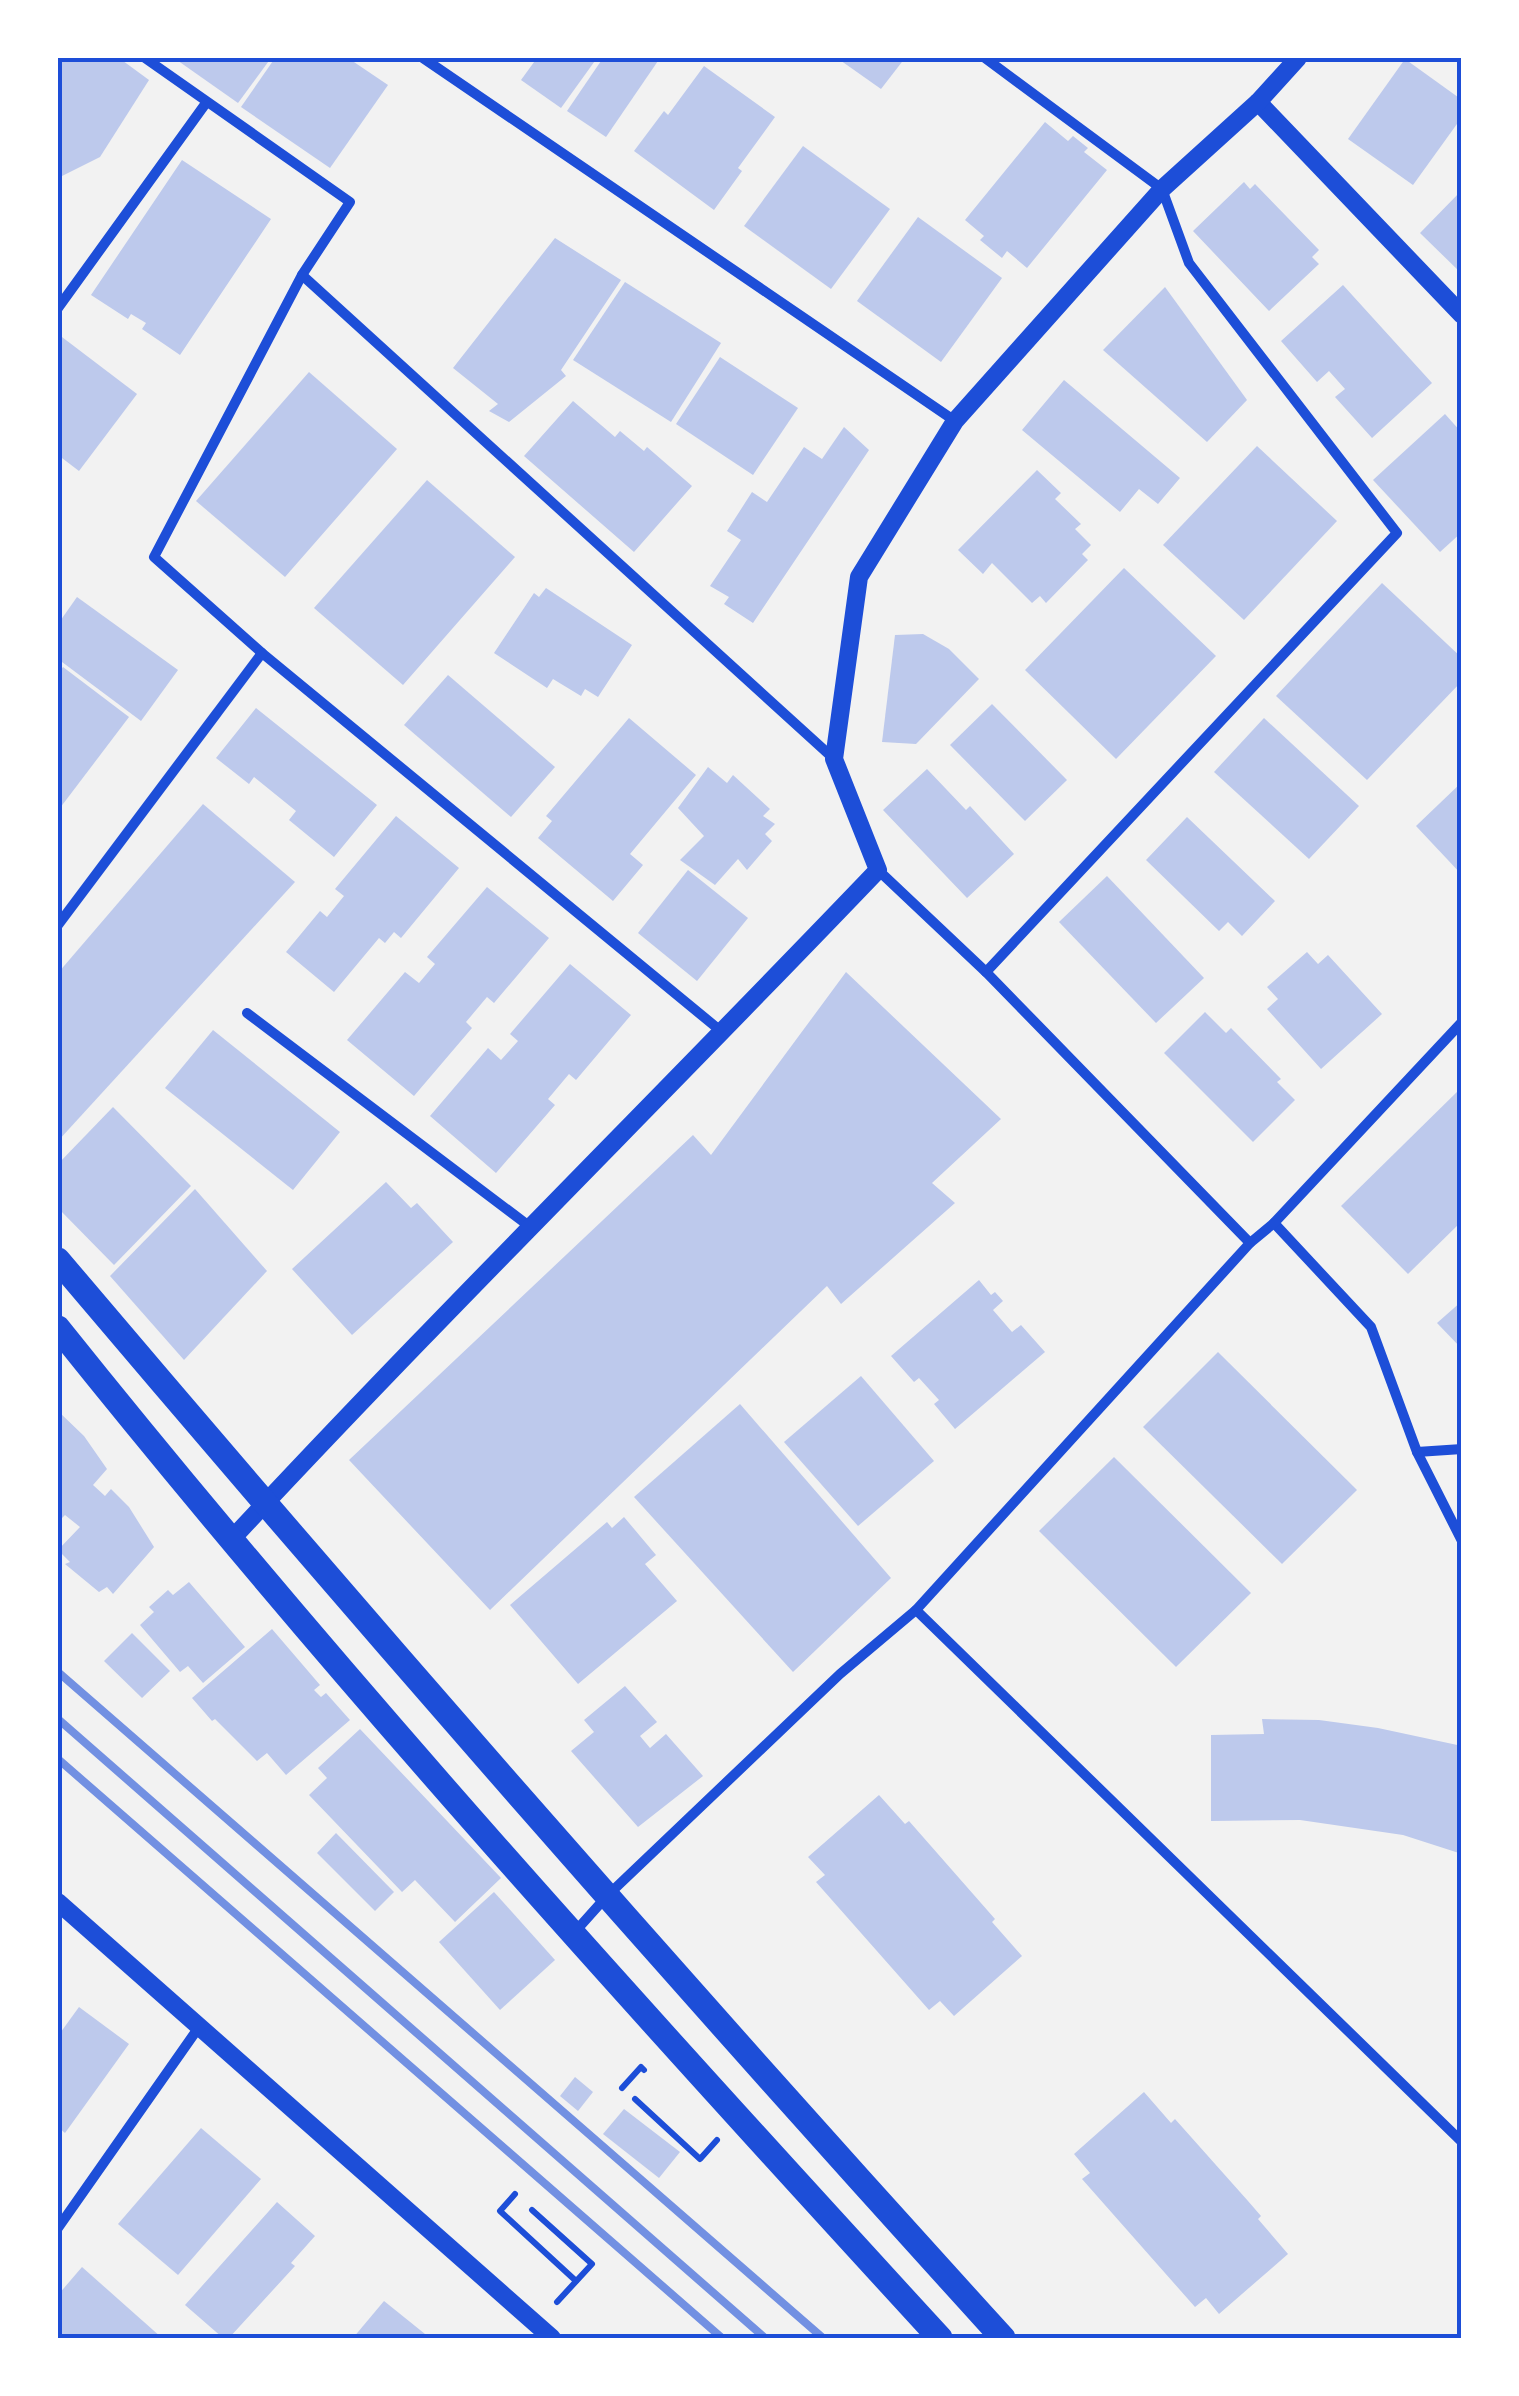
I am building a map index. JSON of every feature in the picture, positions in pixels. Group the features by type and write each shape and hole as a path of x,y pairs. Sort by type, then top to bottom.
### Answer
{"main road":[{"path":"58,1260 264,1505 607,1896 1004,2338"},
{"path":"58,1328 230,1541 572,1934 940,2338"}],"street":[{"path":"145,58 350,202 302,275 154,558 262,653 723,1032"},
{"path":"423,58 954,421"},
{"path":"986,58 1162,189 1189,263 1397,533 986,972"},
{"path":"834,759 859,578 954,421 1162,189 1258,102 1298,58"},
{"path":"1258,102 1462,315"},
{"path":"58,308 206,104"},
{"path":"302,275 834,759 878,870 986,972 1250,1243"},
{"path":"58,926 262,653"},
{"path":"230,1541 529,1226 878,870"},
{"path":"247,1013 529,1226"},
{"path":"572,1934 840,1674 916,1610 1250,1243 1274,1224 1462,1022"},
{"path":"1274,1224 1371,1328 1417,1452 1462,1541"},
{"path":"1417,1452 1462,1449"},
{"path":"916,1610 1462,2142"},
{"path":"58,1902 552,2338"},
{"path":"58,2228 199,2027"}],"path":[{"path":"635,2099 700,2159"},
{"path":"516,2194 500,2211 576,2281"},
{"path":"532,2210 592,2264 536,2325"}],"building":[{"path":"58,58 119,58 149,80 100,157 58,178"},
{"path":"174,58 271,58 238,103"},
{"path":"275,58 348,58 388,85 330,168 241,107"},
{"path":"537,58 597,58 561,108 521,80"},
{"path":"603,58 660,58 606,137 567,111"},
{"path":"837,58 905,58 881,89"},
{"path":"1405,59 1462,100 1462,117 1413,185 1348,139"},
{"path":"704,66 775,117 714,210 634,151 664,111 668,115"},
{"path":"1045,122 1068,141 1073,136 1088,148 1084,152 1107,170 1027,268 1007,251 1002,258 980,240 984,236 965,220"},
{"path":"803,146 890,209 831,289 744,226"},
{"path":"182,160 271,219 180,355 142,329 146,323 131,314 128,319 91,295"},
{"path":"1244,182 1250,189 1255,184 1319,250 1312,257 1319,264 1269,311 1193,231"},
{"path":"1462,190 1462,274 1420,233"},
{"path":"918,217 1002,278 941,362 857,301"},
{"path":"555,238 621,280 561,370 566,376 509,422 489,411 498,404 453,368"},
{"path":"625,282 721,343 671,422 573,360"},
{"path":"1343,285 1432,383 1372,438 1335,397 1345,389 1329,371 1317,382 1281,341"},
{"path":"1165,287 1247,400 1207,442 1103,350"},
{"path":"58,334 137,394 79,471 58,455"},
{"path":"720,357 798,408 753,475 676,424"},
{"path":"309,372 397,449 285,577 196,501"},
{"path":"1064,380 1180,478 1158,504 1139,489 1120,512 1022,430"},
{"path":"573,401 615,437 620,431 644,451 647,447 692,486 634,552 524,456"},
{"path":"1445,414 1462,433 1462,532 1440,552 1373,480"},
{"path":"844,427 869,450 753,623 724,604 729,597 710,586 741,540 727,531 752,492 767,502 804,447 822,459"},
{"path":"1257,446 1337,521 1244,620 1163,545"},
{"path":"1037,470 1061,493 1055,499 1081,524 1075,529 1091,545 1082,554 1088,560 1046,603 1040,596 1032,603 992,563 983,574 958,550"},
{"path":"427,480 515,557 403,685 314,608"},
{"path":"1124,568 1216,656 1116,759 1025,670"},
{"path":"1382,583 1462,658 1462,681 1367,780 1276,696"},
{"path":"546,588 632,645 598,697 585,689 581,696 553,679 547,688 494,653 534,593 539,597"},
{"path":"77,597 178,670 141,721 58,659 58,624"},
{"path":"923,634 949,649 979,679 916,744 882,742 895,635"},
{"path":"63,667 129,717 60,808 58,674"},
{"path":"448,675 555,767 511,817 404,725"},
{"path":"992,704 1067,780 1025,821 950,745"},
{"path":"256,708 377,805 334,857 289,820 296,811 254,777 249,784 216,758"},
{"path":"629,718 696,775 630,854 643,865 613,901 538,838 552,821 546,816"},
{"path":"1264,718 1359,806 1309,859 1214,772"},
{"path":"708,767 727,783 733,775 770,809 763,816 775,824 765,834 772,841 747,870 738,859 715,885 680,860 704,836 678,808"},
{"path":"927,769 966,810 970,806 1014,854 967,898 883,810"},
{"path":"1462,782 1462,875 1416,826"},
{"path":"203,804 295,882 58,1141 58,973"},
{"path":"396,816 459,868 401,938 394,932 385,943 379,938 334,992 286,952 320,911 327,917 344,896 335,889"},
{"path":"1187,817 1275,901 1242,936 1228,922 1219,931 1146,860"},
{"path":"688,870 748,918 697,981 638,933"},
{"path":"1107,876 1204,978 1156,1023 1059,922"},
{"path":"487,887 549,938 494,1003 487,997 466,1022 472,1028 414,1096 347,1040 405,972 419,983 435,964 427,957"},
{"path":"1307,952 1318,964 1328,955 1382,1014 1321,1069 1267,1009 1278,999 1267,987"},
{"path":"570,964 631,1015 576,1080 569,1074 548,1099 555,1105 496,1173 430,1116 488,1048 501,1060 518,1041 510,1034"},
{"path":"846,972 1001,1119 932,1183 955,1203 841,1304 827,1286 490,1610 349,1460 693,1135 711,1155"},
{"path":"1205,1012 1226,1033 1231,1028 1281,1079 1277,1082 1295,1100 1253,1142 1164,1053"},
{"path":"213,1030 340,1132 293,1190 165,1088"},
{"path":"1462,1087 1462,1221 1408,1274 1341,1206"},
{"path":"113,1107 191,1186 114,1265 58,1208 58,1164"},
{"path":"386,1182 411,1208 417,1203 453,1242 352,1335 292,1269"},
{"path":"195,1189 267,1271 184,1360 110,1276"},
{"path":"979,1280 991,1295 995,1292 1003,1301 993,1310 1012,1332 1021,1325 1045,1352 955,1429 934,1404 939,1400 919,1378 914,1382 891,1356"},
{"path":"1462,1301 1462,1349 1437,1323"},
{"path":"1218,1352 1357,1490 1282,1564 1143,1427"},
{"path":"861,1376 934,1461 858,1526 784,1442"},
{"path":"740,1404 891,1578 793,1672 634,1497"},
{"path":"59,1412 84,1436 107,1469 93,1485 105,1496 111,1489 129,1507 154,1547 113,1594 107,1587 99,1592 65,1564 70,1562 58,1550 80,1527 65,1515 58,1522"},
{"path":"1114,1457 1251,1593 1176,1667 1039,1531"},
{"path":"624,1517 656,1555 645,1564 677,1601 578,1684 510,1605 607,1522 612,1528"},
{"path":"189,1582 245,1647 203,1683 188,1666 180,1672 140,1625 154,1612 149,1607 168,1590 173,1595"},
{"path":"272,1629 320,1685 314,1690 321,1697 326,1693 350,1720 286,1775 267,1753 257,1761 192,1698"},
{"path":"132,1633 170,1671 142,1698 104,1661"},
{"path":"625,1686 657,1722 640,1736 650,1748 666,1734 703,1776 638,1827 571,1751 594,1732 584,1720"},
{"path":"1262,1719 1319,1720 1462,1746 1462,1854 1403,1835 1300,1820 1211,1821 1211,1735 1264,1734"},
{"path":"360,1729 501,1878 455,1922 415,1880 402,1892 309,1795 327,1778 318,1768"},
{"path":"879,1795 905,1824 909,1821 995,1919 992,1922 1022,1956 954,2016 940,2001 929,2010 816,1882 825,1875 808,1857"},
{"path":"336,1833 394,1892 375,1911 317,1853"},
{"path":"494,1892 555,1960 500,2010 439,1942"},
{"path":"79,2007 129,2044 65,2133 58,2127 58,2036"},
{"path":"575,2077 593,2092 578,2111 560,2096"},
{"path":"1144,2092 1171,2123 1175,2119 1248,2201 1288,2254 1219,2314 1206,2298 1195,2307 1082,2179 1090,2173 1074,2154"},
{"path":"624,2109 680,2152 659,2178 603,2134"},
{"path":"201,2128 261,2179 178,2275 118,2224"},
{"path":"277,2202 315,2236 291,2263 295,2266 229,2338 223,2338 185,2305"},
{"path":"82,2267 162,2338 58,2338 58,2295"},
{"path":"384,2301 430,2338 353,2338"}],"railway":[{"path":"58,1672 823,2338"},
{"path":"58,1719 765,2338"},
{"path":"58,1759 722,2338"}]}
